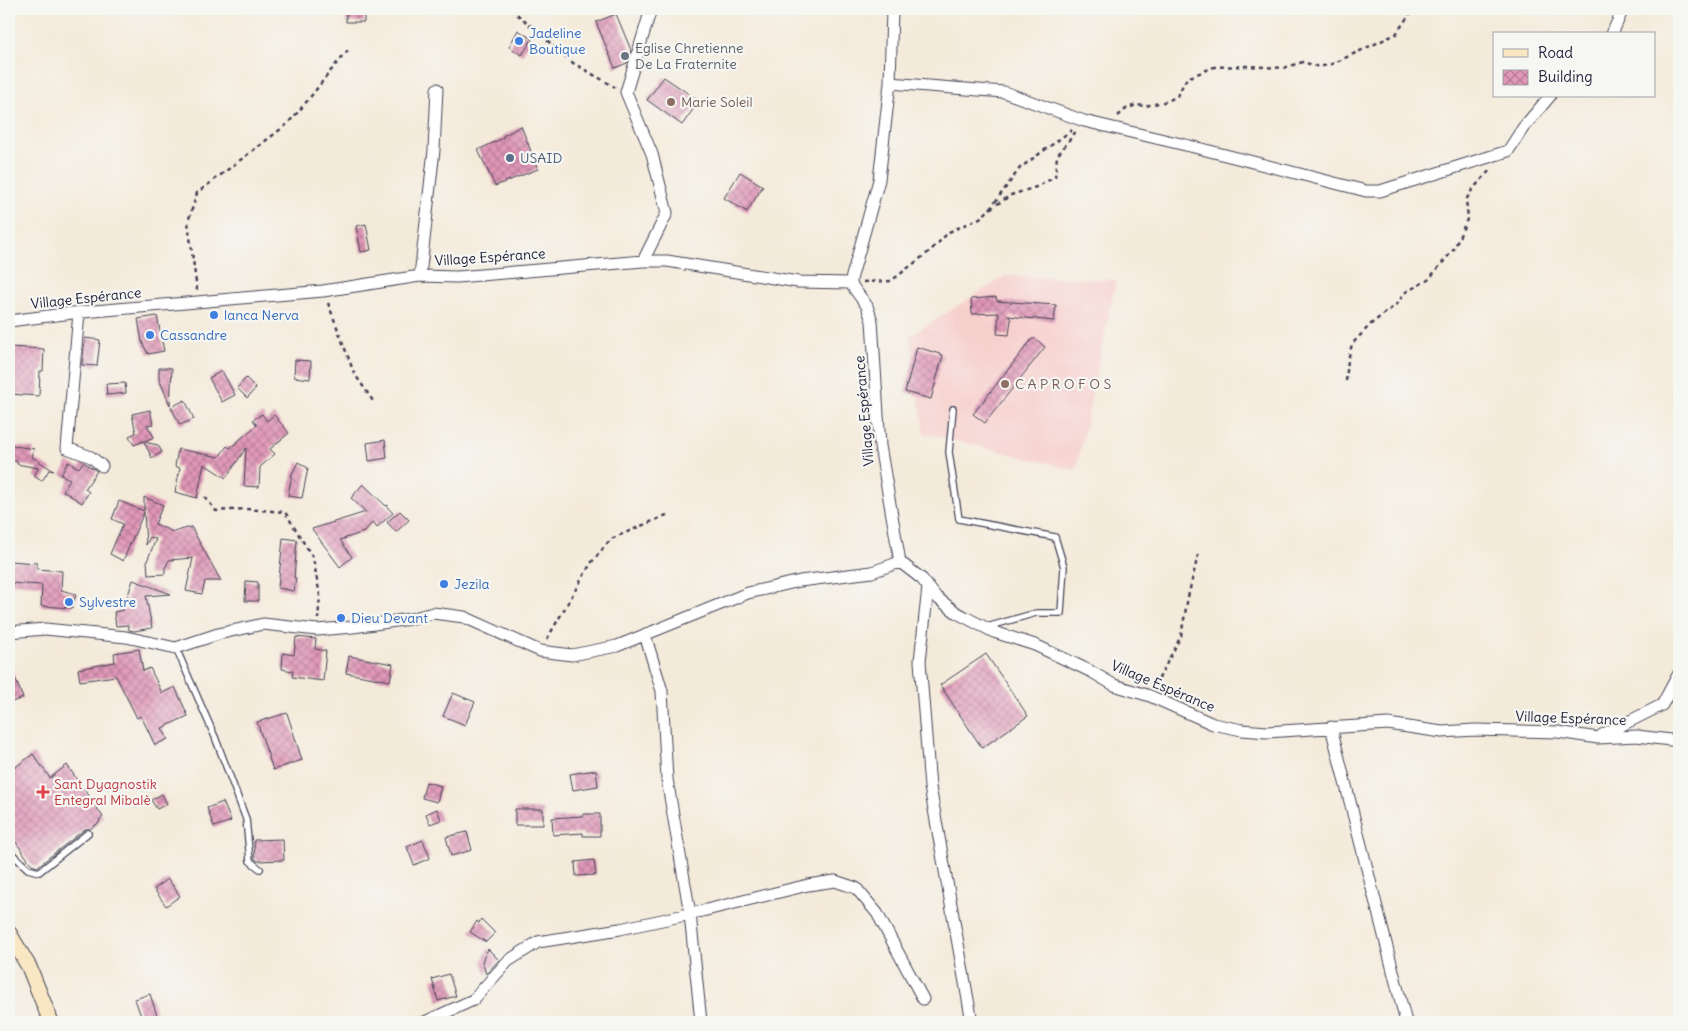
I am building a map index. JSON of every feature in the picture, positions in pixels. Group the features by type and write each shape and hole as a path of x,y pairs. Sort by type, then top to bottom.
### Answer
{"main road":[{"path":"9,933 29,967 51,1022"}],"street":[{"path":"643,260 667,213 652,154 626,92 651,9"},
{"path":"850,283 879,180 890,83 892,9"},
{"path":"1613,32 1623,9"},
{"path":"890,83 1004,92 1084,121 1366,191 1380,191 1508,151 1523,128 1548,98"},
{"path":"420,276 434,150 437,89"},
{"name":"Village Espérance","path":"9,321 323,291 420,276 457,277 643,260 667,261 798,282 850,283 867,306 872,321 880,446 900,562 922,579 936,597 957,613 994,632 1035,645 1114,684 1150,696 1213,724 1242,730 1267,732 1388,724 1442,732 1475,730 1558,732 1598,738 1637,736 1679,741"},
{"path":"78,313 67,448 91,456 102,466"},
{"path":"9,632 45,629 126,637 176,648 218,634 263,624 317,630 353,627 433,613 464,617 540,651 572,654 617,646 748,593 800,581 872,572 900,562"},
{"path":"928,587 920,661 930,786 972,1022"},
{"path":"645,635 662,691 668,786 690,914 700,1022"},
{"path":"1598,738 1662,704 1679,673"},
{"path":"1331,728 1406,1022"},
{"path":"425,1022 473,1000 508,960 538,942 620,929 808,885 835,881 856,888 877,913 923,999"}],"lane":[{"path":"954,409 949,452 959,519 1055,538 1064,567 1061,613 1036,613 985,628"},
{"path":"176,648 215,737 246,820 250,861 260,869"},
{"path":"9,851 28,869 39,872 88,833"}],"path":[{"path":"511,9 573,64 626,92"},
{"path":"1113,117 1119,116 1126,109 1136,106 1168,101 1178,96 1187,78 1214,67 1283,68 1303,62 1319,67 1332,64 1396,34 1413,9"},
{"path":"198,302 188,222 197,193 286,126 334,65 350,48"},
{"path":"990,209 1020,168 1084,121"},
{"path":"850,283 891,281 930,251 949,232 980,218 1011,195 1036,187 1055,176 1057,156 1084,121"},
{"path":"1346,381 1352,344 1371,324 1398,303 1404,293 1428,280 1454,249 1468,216 1466,200 1472,190 1508,151"},
{"path":"323,291 354,373 372,401"},
{"path":"205,497 216,511 246,509 285,512 313,558 320,596 317,630"},
{"path":"540,651 591,563 612,539 669,514"},
{"path":"1150,696 1181,636 1198,555"}],"shaded area":[{"name":"C A P R O F O S","path":"1005,276 1116,280 1076,470 924,433 910,336"}],"building":[{"path":"346,9 364,9 364,22 346,22"},
{"path":"616,14 631,50 627,63 615,68 596,22"},
{"path":"518,30 532,39 522,55 509,47"},
{"path":"664,77 699,101 682,125 647,100"},
{"path":"521,126 538,169 495,186 478,150 503,138 503,136"},
{"path":"740,172 763,186 747,212 724,198"},
{"path":"366,224 371,250 361,252 356,226"},
{"path":"996,297 997,301 1056,305 1054,321 1008,316 1011,319 1009,335 997,334 999,313 972,314 971,299"},
{"path":"157,316 164,351 148,354 142,342 138,319"},
{"path":"85,338 100,340 97,366 82,365"},
{"path":"1032,339 1036,339 1045,347 985,423 973,414"},
{"path":"9,347 44,349 43,371 40,371 39,396 9,394"},
{"path":"917,347 943,355 931,399 905,392"},
{"path":"295,360 311,361 310,379 294,377"},
{"path":"159,368 172,368 170,405 159,379"},
{"path":"222,371 235,395 222,402 209,378"},
{"path":"246,378 256,388 247,398 237,388"},
{"path":"125,383 126,393 107,395 106,384"},
{"path":"185,400 194,419 180,425 171,407"},
{"path":"150,410 153,424 147,425 154,437 134,445 129,436 136,433 132,414"},
{"path":"262,414 267,421 274,415 289,433 270,449 275,454 260,467 259,487 244,486 246,448 226,478 204,464 197,498 175,492 180,468 175,466 178,449 219,457 227,446 230,448 257,425 253,420"},
{"path":"385,440 387,458 369,461 367,443"},
{"path":"144,442 158,445 162,452 152,458"},
{"path":"9,445 34,449 32,457 54,471 49,470 42,481 34,476 38,468 17,464 17,461 9,461"},
{"path":"68,462 79,468 83,462 97,471 85,489 89,492 82,503 63,491 70,479 61,475"},
{"path":"298,462 308,468 302,498 288,496 292,474"},
{"path":"363,484 386,506 388,505 387,507 393,513 377,527 373,522 364,532 340,540 352,557 340,567 312,529 366,512 351,498"},
{"path":"144,497 163,505 155,524 173,532 191,527 221,581 205,581 202,594 186,591 193,558 169,560 165,568 165,574 148,575 147,561 156,539 150,537 146,545 144,512 123,561 110,554 123,524 112,519 119,501 144,511"},
{"path":"400,511 409,520 396,532 387,522"},
{"path":"283,538 297,540 294,591 278,588"},
{"path":"9,561 37,563 37,569 62,571 61,590 76,594 72,608 41,606 42,585 9,583"},
{"path":"133,580 171,594 146,596 152,628 134,631 129,630 128,625 116,626 114,612 123,610"},
{"path":"246,581 258,582 258,601 245,601"},
{"path":"296,637 316,639 315,649 326,651 323,681 292,677 293,671 282,669 283,653 294,655"},
{"path":"139,649 143,671 150,668 162,693 175,687 188,716 162,728 168,739 155,745 141,716 137,718 116,676 80,681 78,669 115,662 114,653"},
{"path":"986,654 1028,716 982,748 940,685"},
{"path":"349,656 393,664 390,681 346,673"},
{"path":"9,663 23,698 9,703"},
{"path":"453,693 475,702 465,725 443,716"},
{"path":"287,713 302,760 273,770 257,722"},
{"path":"33,754 50,778 67,765 103,817 99,820 100,822 90,829 85,829 37,867 32,865 15,841 9,845 9,772"},
{"path":"596,770 598,786 573,790 570,774"},
{"path":"426,782 441,786 437,802 422,798"},
{"path":"162,794 167,804 157,809 151,800"},
{"path":"223,802 231,821 214,827 207,808"},
{"path":"437,809 441,820 430,824 426,814"},
{"path":"515,809 543,809 543,825 515,825"},
{"path":"583,814 600,814 600,836 583,836 583,833 553,835 552,818 583,816"},
{"path":"467,832 472,850 451,856 446,837"},
{"path":"283,839 284,860 258,861 255,859 254,840"},
{"path":"423,840 430,858 414,865 407,847"},
{"path":"594,860 596,875 576,876 575,862"},
{"path":"168,879 180,896 166,906 154,889"},
{"path":"481,919 495,933 486,942 470,932 477,921 479,923"},
{"path":"488,949 499,960 486,974 482,961"},
{"path":"449,974 456,996 438,1001 432,979"},
{"path":"150,994 159,1022 143,1022 135,999"}],"place":[{"name":"Jadeline Boutique","path":"519,41"},
{"name":"Eglise Chretienne De La Fraternite","path":"625,56"},
{"name":"Marie Soleil","path":"671,102"},
{"name":"USAID","path":"510,158"},
{"name":"lanca Nerva","path":"214,315"},
{"name":"Cassandre","path":"150,335"},
{"name":"C A P R O F O S","path":"1005,384"},
{"name":"Jezila","path":"444,584"},
{"name":"Sylvestre","path":"69,602"},
{"name":"Dieu Devant","path":"341,618"},
{"name":"Sant Dyagnostik Entegral Mibalè","path":"43,792"}]}
